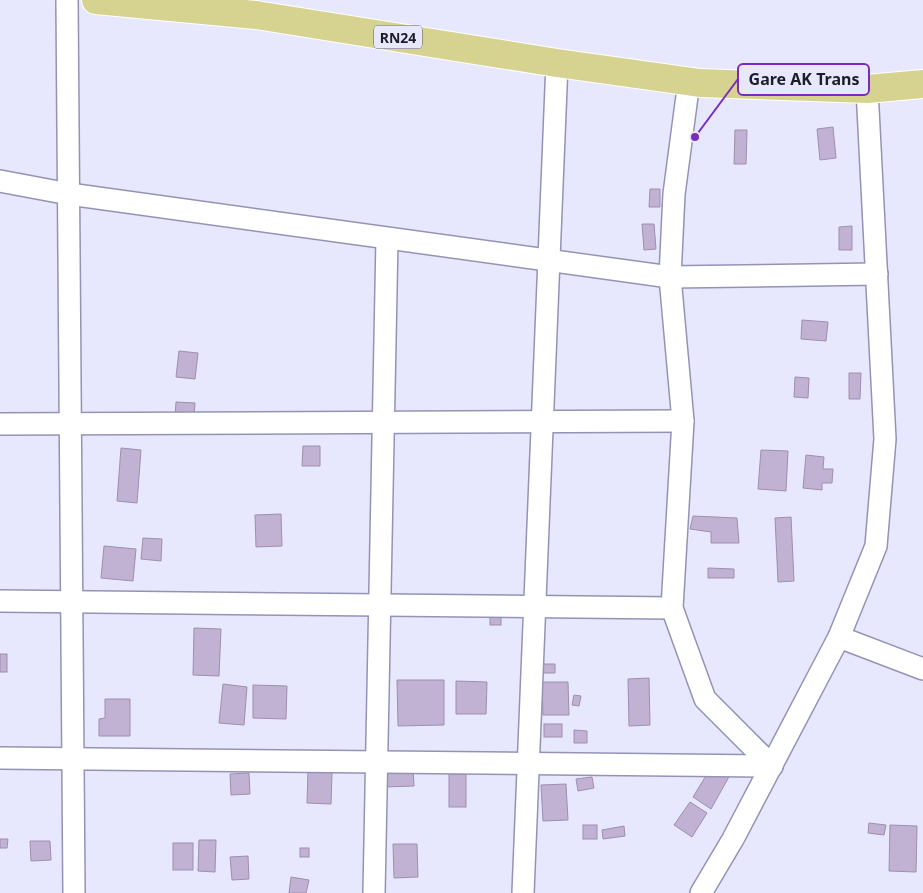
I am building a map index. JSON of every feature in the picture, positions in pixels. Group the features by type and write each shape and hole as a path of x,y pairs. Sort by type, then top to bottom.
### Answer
{"main road":[{"name":"RN24","path":"96,0 257,7 558,63 689,81 867,89 923,84"}],"street":[{"path":"67,0 74,893"},
{"path":"523,893 558,63"},
{"path":"689,81 674,194 670,277 683,421 672,608 705,699 772,766"},
{"path":"701,893 733,839 839,637 876,546 885,439 867,89"},
{"path":"0,181 69,194 670,277 877,274"},
{"path":"374,893 387,239"},
{"path":"0,424 683,421"},
{"path":"0,601 672,608"},
{"path":"839,637 923,670"},
{"path":"0,758 772,766"}],"building":[{"path":"833,127 836,158 820,160 817,129"},
{"path":"735,130 747,130 746,164 734,164"},
{"path":"650,189 660,189 660,207 649,207"},
{"path":"642,224 654,224 656,249 644,250"},
{"path":"852,226 852,250 839,250 839,227"},
{"path":"802,320 828,322 826,341 801,339"},
{"path":"179,351 198,353 195,379 176,377"},
{"path":"849,373 861,373 860,399 849,399"},
{"path":"795,377 809,378 808,398 794,397"},
{"path":"176,402 195,403 194,418 175,417"},
{"path":"303,446 320,446 320,466 302,466"},
{"path":"121,448 141,450 137,503 117,501"},
{"path":"761,450 788,451 786,491 758,489"},
{"path":"806,455 824,457 823,469 833,469 832,483 822,483 822,490 803,488"},
{"path":"281,514 282,546 256,547 255,515"},
{"path":"693,516 737,518 739,543 711,543 711,532 690,529"},
{"path":"791,517 794,581 778,582 775,518"},
{"path":"143,538 162,539 161,561 141,559"},
{"path":"104,546 136,549 133,581 101,578"},
{"path":"708,568 734,569 734,578 708,578"},
{"path":"490,615 501,615 501,625 490,625"},
{"path":"194,628 221,629 219,676 193,675"},
{"path":"0,654 7,654 7,672 0,672"},
{"path":"540,664 555,664 555,673 541,673"},
{"path":"649,678 650,725 629,726 628,679"},
{"path":"397,680 444,680 444,725 398,726"},
{"path":"456,681 487,682 486,714 456,714"},
{"path":"542,682 568,682 569,715 543,715"},
{"path":"223,684 247,687 244,725 219,723"},
{"path":"253,685 287,686 286,719 253,718"},
{"path":"574,695 581,696 579,706 572,705"},
{"path":"105,699 130,699 130,736 99,736 99,719 105,718"},
{"path":"544,724 562,724 562,737 544,737"},
{"path":"574,730 587,731 587,743 574,743"},
{"path":"413,769 414,786 384,787 383,771"},
{"path":"308,771 332,772 331,804 307,803"},
{"path":"249,773 250,794 231,795 230,774"},
{"path":"449,774 466,774 466,807 449,807"},
{"path":"707,774 730,775 711,809 693,797"},
{"path":"592,777 594,788 578,791 576,779"},
{"path":"566,784 568,820 543,821 541,785"},
{"path":"690,802 707,813 692,837 674,825"},
{"path":"869,823 886,825 884,835 868,833"},
{"path":"583,825 597,825 597,839 583,839"},
{"path":"890,825 917,826 916,872 889,871"},
{"path":"624,826 625,836 603,839 602,830"},
{"path":"0,839 8,839 7,848 0,848"},
{"path":"199,840 216,840 215,872 198,871"},
{"path":"30,841 50,841 51,860 31,861"},
{"path":"173,843 193,843 193,870 173,870"},
{"path":"393,844 417,844 418,877 394,878"},
{"path":"300,848 309,848 309,857 300,857"},
{"path":"248,856 249,879 232,880 230,857"},
{"path":"291,877 309,880 306,893 289,893"}],"place":[{"name":"Gare AK Trans","path":"695,137"}]}
